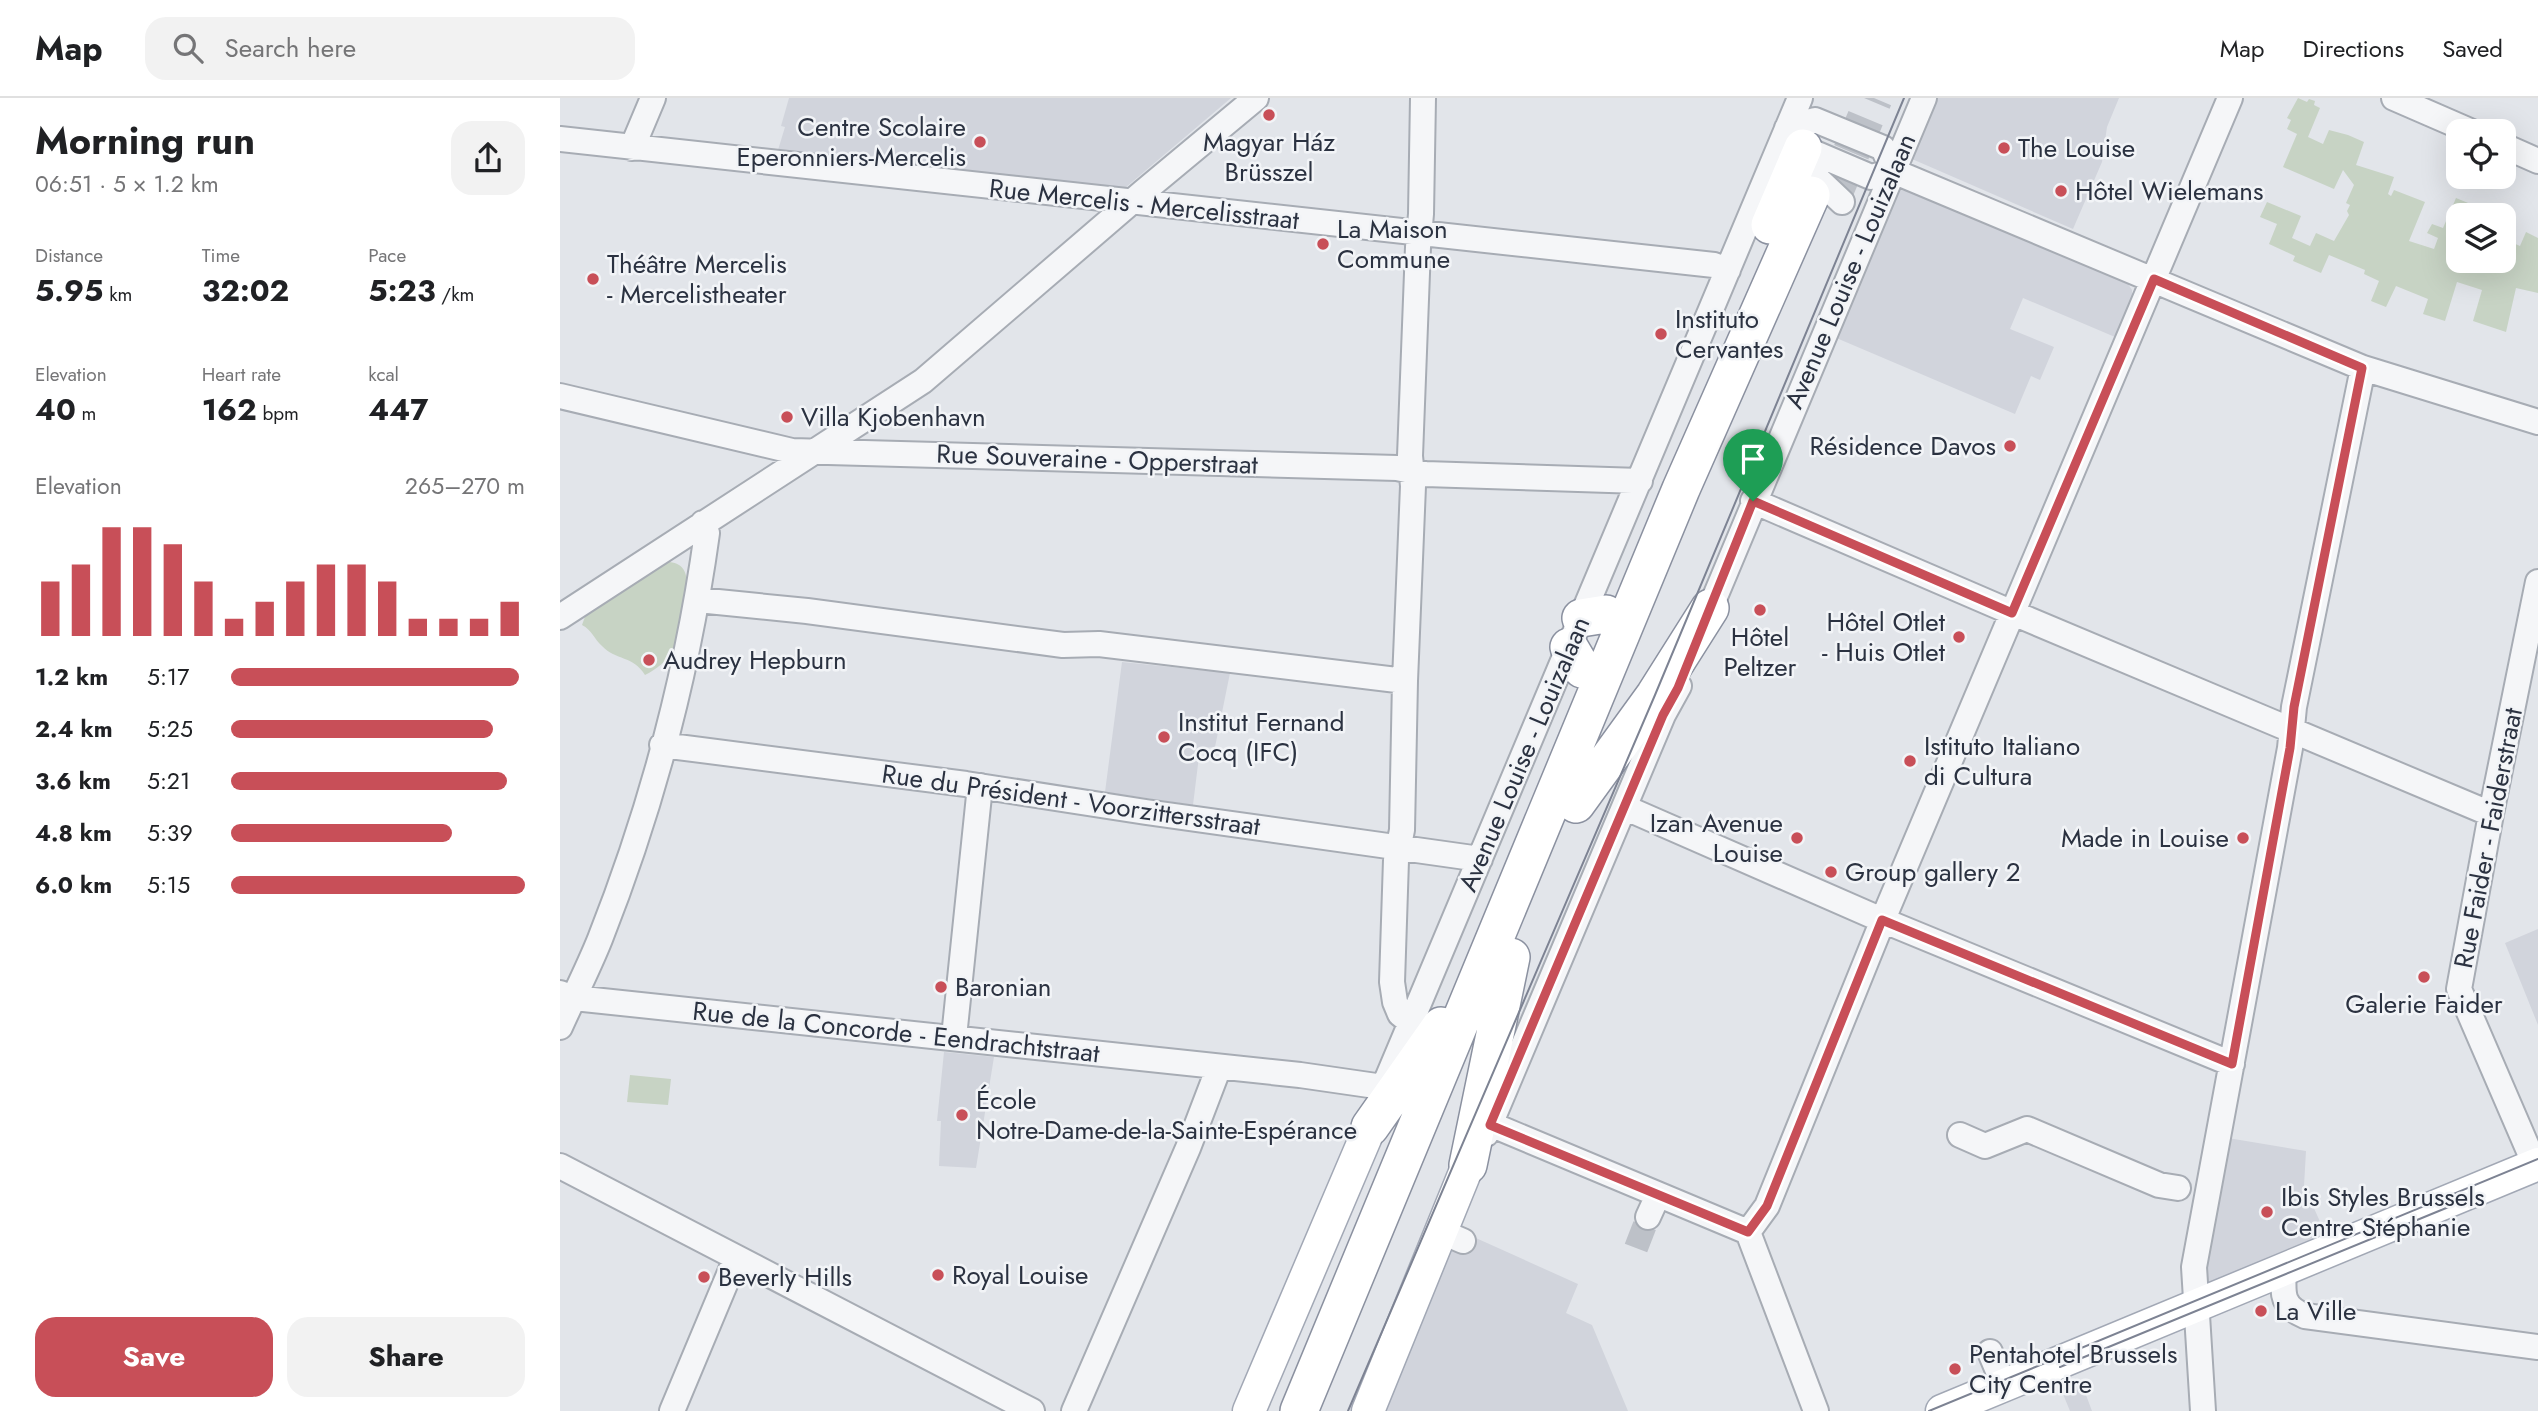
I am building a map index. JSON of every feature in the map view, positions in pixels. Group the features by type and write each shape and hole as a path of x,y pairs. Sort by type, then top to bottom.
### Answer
{"highway":[{"path":"1565,799 1585,637 1802,132"},
{"name":"Avenue Louise - Louizalaan","path":"1318,1411 1500,954 1565,799 1681,489 1838,196"},
{"path":"1565,799 1655,695 1710,608"},
{"path":"1370,1127 1448,1015 1468,976 1500,954"},
{"path":"1468,1166 1500,954"},
{"name":"Avenue Louise - Louizalaan","path":"1298,1411 1500,954"}],"main road":[{"name":"Avenue Louise - Louizalaan","path":"1249,1411 1370,1127"},
{"path":"1942,1411 2536,1164"},
{"name":"Avenue Louise - Louizalaan","path":"1368,1411 1452,1237 1468,1166"}],"street":[{"path":"632,148 653,98"},
{"path":"560,617 923,381 1256,98"},
{"path":"1410,1022 1400,1014 1392,982 1396,860 1402,830 1413,486 1411,428 1423,98"},
{"name":"Avenue Louise - Louizalaan","path":"1370,1127 1383,1087 1480,859 1585,637 1640,481 1728,270 1802,132 1800,98"},
{"name":"Avenue Louise - Louizalaan","path":"1468,1166 1490,1125 1663,715 1678,688 1753,501 1924,98"},
{"path":"1748,1232 1767,1206 1810,1125 1882,920 2230,98"},
{"path":"2394,98 2446,121"},
{"path":"1802,132 1871,177 1893,171 2362,368 2538,422"},
{"name":"Rue Mercelis - Mercelisstraat","path":"560,139 822,170 1714,265 1728,270"},
{"path":"2516,151 2538,160"},
{"path":"2203,1411 2194,1267 2194,1191 2232,1064 2294,707 2362,368"},
{"name":"Rue Souveraine - Opperstraat","path":"560,396 792,451 1384,468 1425,474 1640,481"},
{"path":"1753,501 2491,814"},
{"path":"560,1027 567,996 601,937 629,861 663,745 698,600 707,533 703,523"},
{"name":"Rue Faider - Faiderstraat","path":"2536,1164 2459,989 2538,582"},
{"path":"698,600 807,611 1063,645 1121,646 1405,681"},
{"name":"Rue du Président - Voorzittersstraat","path":"663,745 980,786 1480,859"},
{"path":"954,1037 980,786"},
{"path":"1626,808 1882,920 2232,1064"},
{"name":"Rue de la Concorde - Eendrachtstraat","path":"567,996 1300,1075 1383,1087"},
{"path":"1074,1411 1188,1148 1219,1067"},
{"path":"1490,1125 1653,1206 1748,1232"},
{"path":"1959,1135 1985,1146 2027,1129 2159,1185 2194,1191"},
{"path":"560,1166 1032,1411"},
{"path":"1748,1232 1816,1411"},
{"path":"672,1411 736,1258"},
{"path":"2284,1269 2286,1302 2293,1311 2305,1316 2538,1347"},
{"path":"1990,1352 2004,1385"}],"shaded area":[{"name":"Centre Scolaire Eperonniers-Mercelis","path":"789,98 1231,98 1125,188 778,150"},
{"path":"1935,98 2119,98 2107,127 2102,162 2073,229 1912,159 1909,154"},
{"path":"1900,190 1909,191 2128,284 2132,297 2115,337 2023,298 2010,329 2054,347 2040,380 2031,376 2015,414 1834,337 1895,193"},
{"name":"Institut Fernand Cocq (IFC)","path":"1122,662 1230,673 1215,747 1200,748 1193,805 1105,792"},
{"path":"2538,929 2538,1025 2505,943"},
{"name":"École Notre-Dame-de-la-Sainte-Espérance","path":"944,1052 994,1057 976,1168 939,1166 941,1121 937,1121"},
{"name":"Ibis Styles Brussels Centre Stéphanie","path":"2228,1138 2306,1151 2304,1186 2326,1235 2205,1286 2207,1245"},
{"path":"1458,1230 1578,1284 1566,1313 1592,1325 1628,1411 1382,1411"},
{"path":"2080,1379 2092,1411 2070,1411 2060,1387"}],"green space":[{"path":"2298,98 2307,102 2309,99 2315,101 2314,105 2320,108 2308,137 2323,144 2329,130 2364,142 2356,165 2394,177 2388,194 2391,196 2394,190 2425,202 2409,241 2434,249 2438,238 2427,233 2432,224 2443,228 2446,221 2446,273 2516,273 2516,244 2520,246 2526,232 2538,238 2538,293 2516,288 2506,332 2473,321 2482,290 2457,282 2445,321 2423,314 2428,299 2396,286 2386,307 2371,301 2379,281 2364,274 2365,270 2329,255 2321,273 2293,261 2295,256 2269,244 2277,224 2260,217 2267,202 2301,216 2292,238 2310,246 2316,233 2334,241 2349,215 2347,211 2350,205 2346,203 2354,185 2343,170 2334,189 2283,167 2297,134 2287,129 2291,120 2287,118"},
{"path":"2456,198 2468,203 2454,203"},
{"path":"667,562 676,564 686,574 680,633 668,657 645,675 635,664 607,651 582,625 586,614"},
{"path":"630,1075 671,1079 668,1105 627,1102"}],"tunnel":[{"path":"1830,203 1874,98"},
{"path":"1636,1248 1648,1217"}],"tram line":[{"path":"1348,1411 1655,695 1904,98"},
{"path":"1929,1411 2538,1159"},
{"path":"2060,1367 2451,1206"}],"place":[{"name":"Magyar Ház Brüsszel","path":"1269,115"},
{"name":"Centre Scolaire Eperonniers-Mercelis","path":"980,142"},
{"name":"The Louise","path":"2004,148"},
{"name":"Hôtel Wielemans","path":"2061,191"},
{"name":"La Maison Commune","path":"1323,244"},
{"name":"Théâtre Mercelis - Mercelistheater","path":"593,279"},
{"name":"Instituto Cervantes","path":"1661,334"},
{"name":"Villa Kjobenhavn","path":"787,417"},
{"name":"Résidence Davos","path":"2010,446"},
{"name":"Hôtel Peltzer","path":"1760,610"},
{"name":"Hôtel Otlet - Huis Otlet","path":"1959,637"},
{"name":"Audrey Hepburn","path":"649,660"},
{"name":"Institut Fernand Cocq (IFC)","path":"1164,737"},
{"name":"Istituto Italiano di Cultura","path":"1910,761"},
{"name":"Izan Avenue Louise","path":"1797,838"},
{"name":"Made in Louise","path":"2243,838"},
{"name":"Group gallery 2","path":"1831,872"},
{"name":"Galerie Faider","path":"2424,977"},
{"name":"Baronian","path":"941,987"},
{"name":"École Notre-Dame-de-la-Sainte-Espérance","path":"962,1115"},
{"name":"Ibis Styles Brussels Centre Stéphanie","path":"2267,1212"},
{"name":"Royal Louise","path":"938,1275"},
{"name":"Beverly Hills","path":"704,1277"},
{"name":"La Ville","path":"2261,1311"},
{"name":"Pentahotel Brussels City Centre","path":"1955,1369"}],"route":[{"path":"2154,279 2362,368 2294,707 2290,748 2232,1064 1882,920 1767,1206 1748,1232 1490,1125 1663,715 1678,688 1753,501 2012,613 2154,279"}]}
